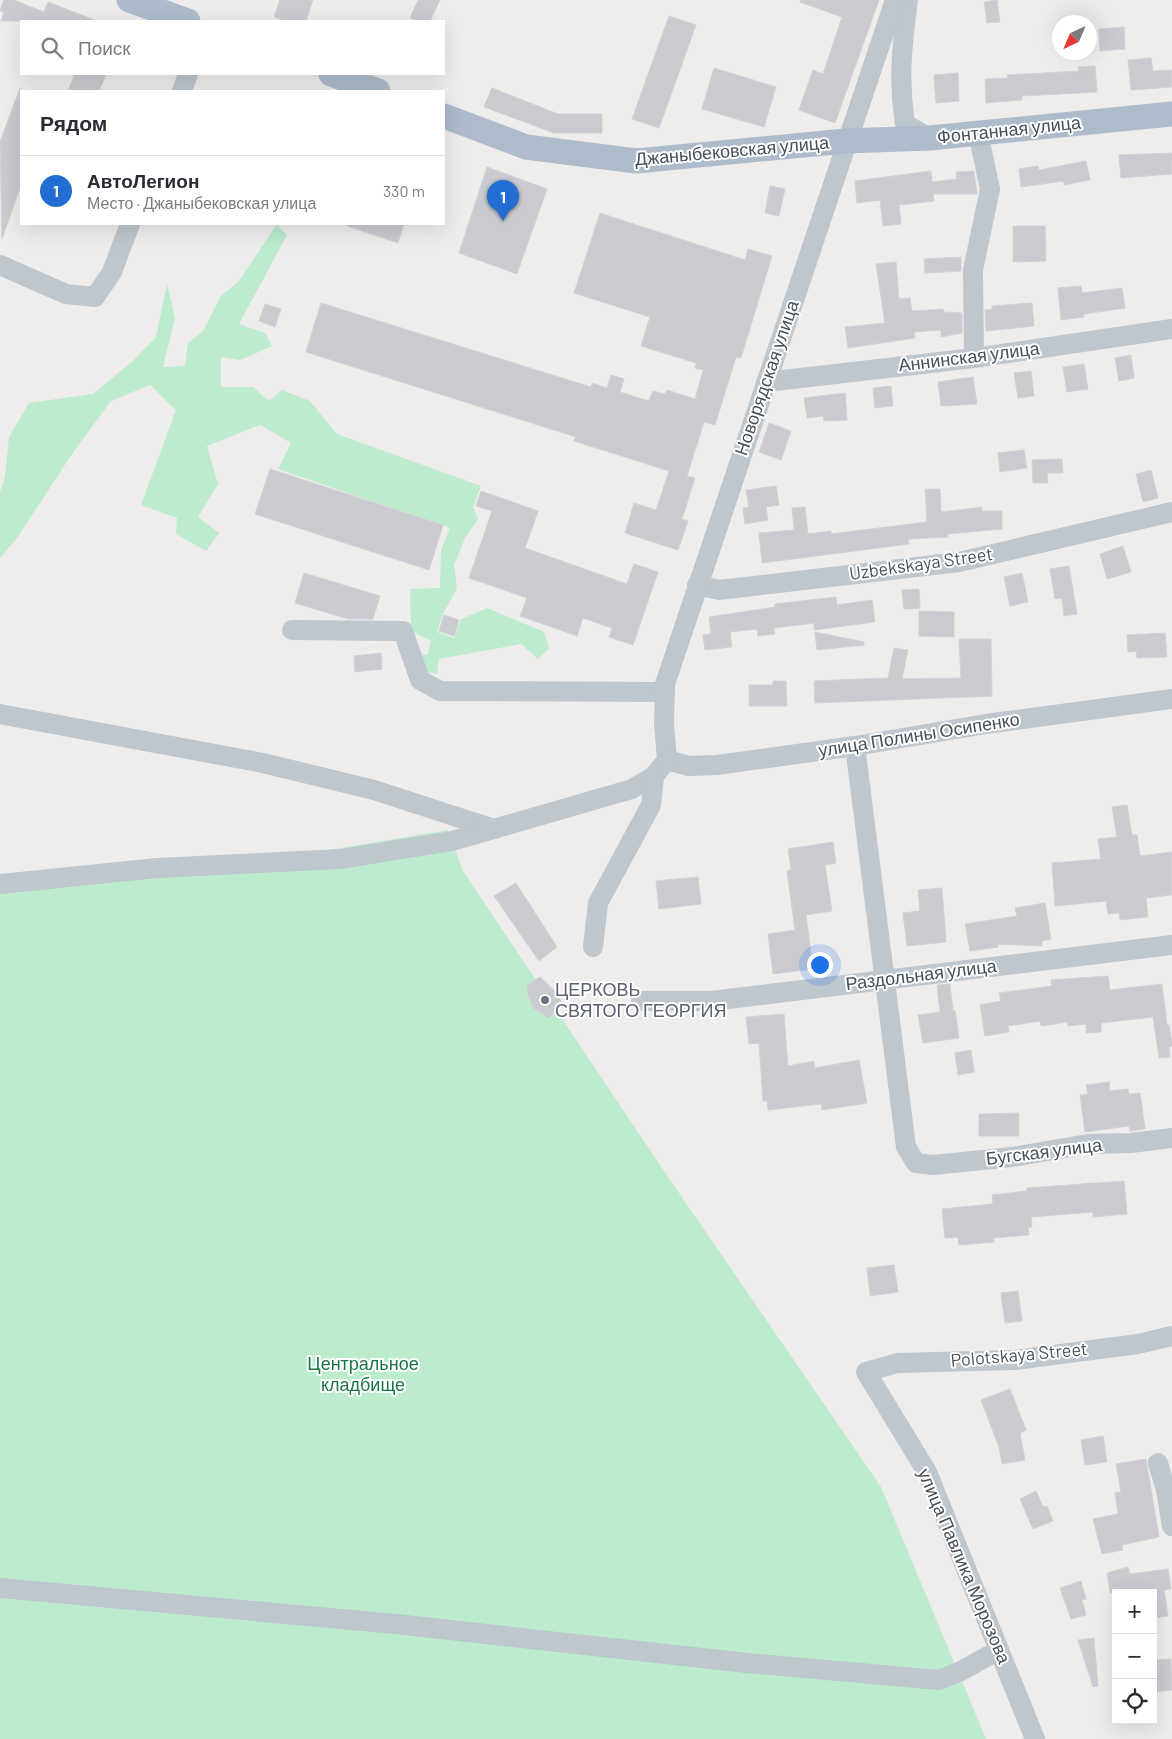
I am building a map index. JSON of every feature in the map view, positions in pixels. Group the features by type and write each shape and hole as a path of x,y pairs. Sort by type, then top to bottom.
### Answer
{"main road":[{"path":"129,0 185,20"},
{"path":"334,75 375,90"},
{"name":"Фонтанная улица","path":"846,142 930,138 1172,114"},
{"name":"Джаныбековская улица","path":"445,116 526,147 636,162 846,142"}],"street":[{"name":"Новорядская улица","path":"593,947 598,903 651,805 660,768 665,684 697,584 895,0"},
{"path":"908,0 901,49 900,89 905,124 930,138"},
{"path":"182,90 188,75"},
{"path":"974,358 973,270 990,188 978,133"},
{"path":"0,265 66,294 95,297 112,272 130,225"},
{"name":"Аннинская улица","path":"766,382 974,358 1172,329"},
{"name":"Uzbekskaya Street","path":"697,584 719,590 959,562 1172,512"},
{"path":"292,630 403,631 420,680 440,692 665,692"},
{"name":"улица Полины Осипенко","path":"660,768 717,765 855,746 986,724 1172,699"},
{"path":"0,714 263,763 374,790 494,829"},
{"path":"855,746 885,979"},
{"path":"0,884 157,868 341,859 452,841 632,789 660,768"},
{"name":"Раздольная улица","path":"641,1001 711,1001 1172,945"},
{"name":"Бугская улица","path":"885,979 906,1147 916,1163 934,1165 1012,1157 1088,1144 1131,1144 1172,1138"},
{"name":"Polotskaya Street","path":"866,1372 897,1363 1015,1360 1138,1344 1172,1336"},
{"name":"улица Павлика Морозова","path":"866,1372 927,1472 1035,1739"},
{"path":"1158,1463 1166,1490 1172,1526"},
{"path":"0,1588 386,1623 747,1663 939,1680 959,1672 999,1650"}],"green space":[{"path":"278,225 287,235 239,324 265,333 272,346 240,360 221,357 221,387 253,387 269,401 282,390 310,401 337,434 481,486 473,507 478,519 465,538 454,565 457,588 443,614 437,632 454,638 461,619 487,608 544,632 549,648 538,659 521,644 439,659 437,674 417,670 423,655 428,654 431,641 411,631 410,589 440,588 441,550 450,528 278,469 291,443 260,425 207,446 218,484 198,517 219,533 206,551 176,534 177,518 141,505 176,410 150,385 111,401 74,451 17,538 0,558 0,492 5,477 9,437 29,403 93,394 134,360 156,337 167,284 175,318 163,367 185,366 188,343 203,331 221,296 239,281"},
{"name":"Центральное кладбище","path":"448,830 463,871 666,1174 881,1487 986,1739 0,1739 0,890 328,850"}],"building":[{"path":"4,0 14,0 44,12 48,2 94,20 1,21 4,12 0,11"},
{"path":"280,0 313,0 306,20 283,20 274,17"},
{"path":"418,0 440,0 430,20 415,20 410,18"},
{"path":"800,0 879,0 835,123 799,110 813,70 823,74 842,17 800,2"},
{"path":"997,0 1000,22 987,23 984,2"},
{"path":"669,16 696,25 659,128 632,119"},
{"path":"1124,27 1125,49 1100,51 1099,29"},
{"path":"1151,58 1153,71 1172,70 1172,87 1131,90 1128,60"},
{"path":"1095,66 1097,92 1022,96 1022,100 986,103 985,79 1008,78 1007,75 1079,71 1078,67"},
{"path":"714,68 776,87 764,127 702,109"},
{"path":"958,73 959,101 936,103 934,75"},
{"path":"75,75 106,75 99,90 68,90"},
{"path":"20,88 20,188 2,239 0,142"},
{"path":"492,88 558,114 602,114 602,133 554,133 484,107"},
{"path":"1172,153 1172,174 1121,178 1119,155"},
{"path":"1086,161 1090,180 1064,185 1064,181 1021,187 1019,169 1038,166 1039,170"},
{"path":"487,167 547,189 517,274 459,253"},
{"path":"931,171 932,182 957,179 956,172 974,171 977,194 933,194 934,201 899,205 901,224 883,226 880,200 857,203 855,181"},
{"path":"770,186 785,189 779,216 765,213"},
{"path":"600,213 745,260 748,249 772,256 741,358 736,357 715,425 704,422 687,476 695,478 682,519 688,521 678,550 625,533 634,503 656,510 669,471 574,441 576,437 306,352 321,303 591,387 592,383 607,388 611,375 624,379 620,392 649,401 653,391 665,394 667,390 695,399 703,370 695,368 696,363 641,346 650,317 574,293"},
{"path":"347,225 404,225 398,243"},
{"path":"1013,226 1045,226 1046,261 1013,262"},
{"path":"961,257 961,271 925,273 924,259"},
{"path":"896,262 899,299 910,298 912,311 943,309 944,312 962,313 962,333 941,337 941,330 914,332 915,338 848,348 845,327 885,323 876,264"},
{"path":"1081,286 1082,293 1122,288 1125,308 1084,314 1084,317 1061,320 1058,288"},
{"path":"1032,303 1034,326 986,331 985,310 992,309 992,306"},
{"path":"265,304 281,309 275,327 259,321"},
{"path":"1131,355 1134,378 1119,381 1115,358"},
{"path":"1084,364 1088,389 1067,392 1063,367"},
{"path":"1031,371 1034,396 1018,398 1014,373"},
{"path":"973,377 977,404 941,406 938,382"},
{"path":"891,386 893,406 875,408 873,388"},
{"path":"845,393 847,420 824,421 823,416 807,418 804,398"},
{"path":"769,423 791,431 781,460 759,452"},
{"path":"1024,450 1027,468 1000,472 998,453"},
{"path":"1062,459 1063,473 1047,473 1048,483 1033,483 1032,460"},
{"path":"270,469 443,525 429,570 255,514"},
{"path":"1151,470 1158,498 1143,502 1136,474"},
{"path":"776,486 779,505 766,507 768,520 745,524 743,508 749,507 746,490"},
{"path":"925,489 940,489 941,512 982,507 982,511 1002,511 1002,529 948,534 948,537 908,539 909,544 762,563 759,533 794,530 792,508 805,507 808,534 831,531 831,534 927,522"},
{"path":"481,491 538,511 525,548 627,584 634,564 658,572 633,645 609,637 612,628 583,618 577,636 520,616 527,598 469,578 492,511 476,506"},
{"path":"1123,546 1131,572 1107,579 1100,554"},
{"path":"1069,566 1077,614 1064,616 1062,598 1055,599 1050,569"},
{"path":"304,573 380,596 373,619 348,619 295,603"},
{"path":"1022,573 1028,602 1010,606 1004,577"},
{"path":"919,589 920,608 904,609 902,590"},
{"path":"836,597 837,605 872,600 875,622 814,630 814,623 774,628 775,634 758,636 757,629 730,632 732,647 705,650 703,635 711,634 709,617 775,607 775,604"},
{"path":"919,611 954,612 954,637 919,636"},
{"path":"444,615 459,620 454,636 439,631"},
{"path":"815,632 864,642 864,645 817,650"},
{"path":"1165,633 1167,657 1137,658 1136,651 1128,652 1127,635"},
{"path":"959,639 991,639 992,696 815,703 814,681 888,678 894,648 908,650 902,679 961,678"},
{"path":"381,653 382,669 355,672 354,656"},
{"path":"773,681 786,681 787,706 749,706 749,685 773,685"},
{"path":"1127,805 1132,835 1137,835 1140,856 1172,852 1172,895 1146,898 1148,917 1120,920 1119,913 1108,914 1106,901 1055,906 1052,863 1101,859 1098,839 1117,837 1112,807"},
{"path":"833,842 836,863 825,865 832,911 806,915 813,969 773,974 768,934 795,930 787,871 791,870 788,849"},
{"path":"698,877 701,904 659,909 656,881"},
{"path":"516,883 557,947 539,961 494,896"},
{"path":"942,888 946,942 907,946 903,913 920,911 918,890"},
{"path":"1045,903 1051,939 1042,941 1042,946 998,944 998,947 970,951 965,924 1017,916 1015,908"},
{"path":"1108,976 1110,990 1162,984 1167,1025 1169,1025 1172,1043 1172,1046 1169,1047 1170,1057 1159,1058 1153,1017 1101,1023 1101,1032 1086,1033 1086,1024 1068,1026 1067,1022 1041,1026 1040,1021 1008,1026 1009,1032 985,1036 980,1005 1001,1001 999,993 1052,986 1051,980"},
{"name":"ЦЕРКОВЬ СВЯТОГО ГЕОРГИЯ","path":"540,977 558,994 562,1005 549,1018 533,1008 527,992 528,985"},
{"path":"950,984 959,1038 923,1043 918,1015 940,1012 937,985"},
{"path":"784,1014 788,1066 814,1061 815,1068 859,1060 867,1103 822,1110 821,1104 768,1110 767,1101 763,1101 759,1043 749,1044 746,1017"},
{"path":"971,1050 974,1072 958,1075 955,1053"},
{"path":"1109,1082 1110,1091 1128,1089 1129,1094 1140,1093 1145,1129 1130,1131 1129,1126 1085,1132 1080,1095 1088,1094 1086,1085"},
{"path":"1019,1113 1019,1136 979,1136 979,1114"},
{"path":"1124,1181 1127,1214 1093,1217 1093,1212 1031,1217 1032,1227 1028,1227 1029,1235 993,1238 994,1242 959,1245 958,1237 945,1238 942,1209 993,1204 992,1195 1027,1191 1027,1188"},
{"path":"894,1265 898,1292 870,1296 867,1268"},
{"path":"1018,1291 1022,1321 1005,1323 1001,1293"},
{"path":"1010,1389 1026,1430 1020,1433 1025,1460 1002,1464 999,1447 981,1400"},
{"path":"1103,1436 1107,1462 1085,1465 1081,1440"},
{"path":"1146,1459 1159,1537 1122,1545 1123,1550 1102,1554 1093,1519 1118,1514 1115,1493 1121,1492 1116,1464"},
{"path":"1036,1491 1043,1507 1047,1506 1053,1521 1033,1529 1020,1499"},
{"path":"1128,1567 1130,1574 1168,1569 1171,1589 1164,1590 1168,1616 1157,1617 1157,1589 1112,1589 1112,1593 1110,1593 1107,1573"},
{"path":"1081,1581 1086,1599 1082,1600 1086,1615 1071,1619 1060,1588"},
{"path":"1094,1638 1098,1686 1093,1687 1078,1640"},
{"path":"1171,1659 1172,1690 1157,1692 1157,1660"}],"place":[{"name":"АвтоЛегион","path":"503,221"},
{"name":"ЦЕРКОВЬ СВЯТОГО ГЕОРГИЯ","path":"545,1000"}]}
